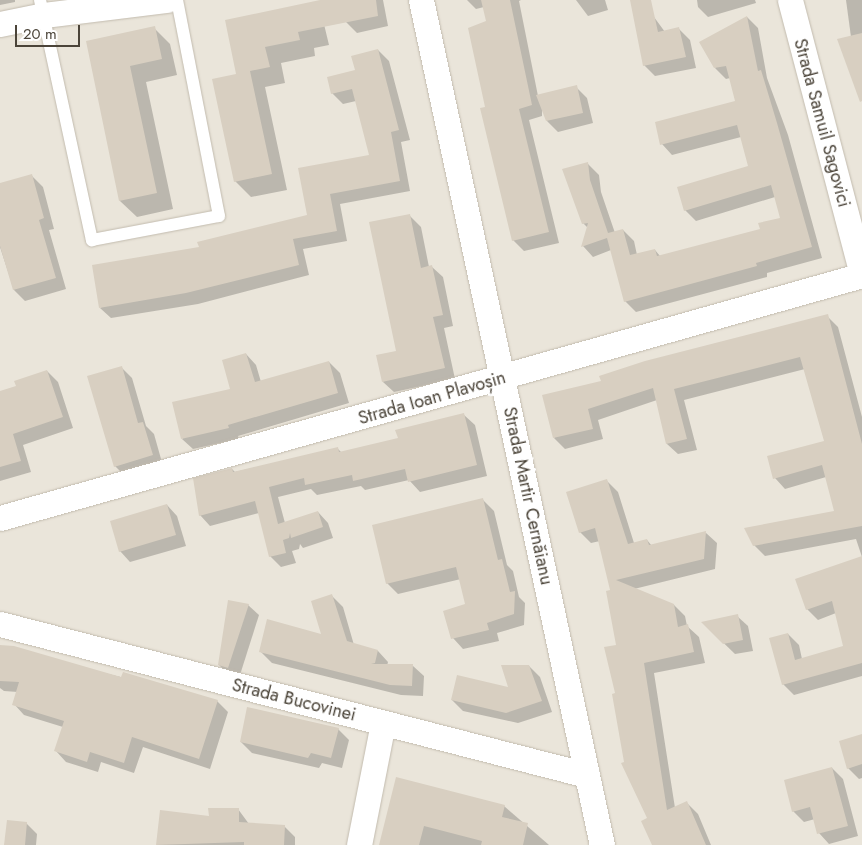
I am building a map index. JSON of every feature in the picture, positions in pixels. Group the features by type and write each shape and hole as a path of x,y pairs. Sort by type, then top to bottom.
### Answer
{"street":[{"path":"0,24 42,8 167,0"},
{"name":"Strada Martir Cernăianu","path":"421,0 602,845"},
{"name":"Strada Samuil Sagovici","path":"790,0 862,275"},
{"name":"Strada Ioan Plavoșin","path":"0,518 503,379 862,275"},
{"name":"Strada Bucovinei","path":"0,624 587,775"},
{"path":"358,845 383,723"}],"lane":[{"path":"42,8 92,240 219,216 177,0"}],"shaded area":[{"path":"0,0 862,0 862,845 0,845"}],"building":[{"path":"320,0 376,0 378,16 298,32 300,40 265,47 270,67 250,71 272,174 234,182 212,79 236,74 225,20"},
{"path":"481,0 510,0 532,105 519,109 549,232 512,241 480,108 485,107 468,28 486,21"},
{"path":"630,0 651,0 658,32 679,27 686,57 643,66"},
{"path":"747,16 758,71 761,70 812,247 756,263 757,266 624,302 607,238 581,247 588,223 582,224 562,169 588,162 590,180 608,233 623,229 630,255 655,249 657,256 760,229 758,223 780,218 771,185 684,211 677,187 748,166 737,125 660,145 655,122 735,101 726,66 714,68 699,42"},
{"path":"155,26 162,59 130,66 157,193 119,201 86,41"},
{"path":"862,33 862,101 860,102 837,39"},
{"path":"378,49 399,130 391,132 400,181 330,194 337,231 293,239 299,265 186,293 99,308 92,265 199,247 197,242 307,215 298,168 369,155 352,89 331,94 327,77 355,70 351,56"},
{"path":"577,85 583,113 546,121 536,95"},
{"path":"32,174 44,218 39,220 56,278 13,290 0,246 0,183"},
{"path":"410,214 421,268 432,265 443,315 433,317 445,368 382,382 376,355 396,351 369,222"},
{"path":"828,314 862,444 862,526 753,546 744,528 834,511 822,465 773,479 767,456 824,441 800,357 674,389 687,439 666,444 653,388 588,409 593,429 553,438 542,395 601,381 599,376 645,361"},
{"path":"246,353 255,382 329,361 338,393 228,425 229,428 181,439 172,402 230,389 222,360"},
{"path":"122,366 138,423 143,422 153,455 114,467 87,376"},
{"path":"47,370 63,417 13,434 21,461 0,467 0,391 16,386 14,381"},
{"path":"464,413 477,465 408,482 405,469 353,481 352,475 305,485 304,478 269,487 278,524 318,511 323,527 291,538 290,533 289,538 283,540 286,553 269,557 255,501 199,516 193,478 232,468 233,472 338,447 339,452 398,438 395,430"},
{"path":"607,479 628,544 647,539 649,545 706,531 704,559 616,580 674,604 678,627 688,624 694,652 644,663 667,810 687,801 706,845 652,845 641,821 647,818 621,763 624,762 612,694 615,693 604,647 616,645 606,591 610,590 595,528 579,533 566,492"},
{"path":"483,498 498,560 502,559 510,592 515,591 514,614 487,623 489,630 451,639 443,611 465,604 456,567 386,584 372,525"},
{"path":"167,504 176,535 119,552 110,521"},
{"path":"862,556 862,663 782,685 769,638 788,633 795,660 843,646 832,601 806,610 795,579"},
{"path":"332,594 347,641 378,650 375,663 371,664 413,664 412,686 390,685 259,652 267,619 321,634 311,601"},
{"path":"228,600 249,604 228,668 218,665"},
{"path":"738,614 743,640 723,644 701,622"},
{"path":"0,645 14,646 121,677 123,672 218,700 199,759 132,737 124,763 90,752 87,762 54,751 64,721 12,705 19,682 0,681"},
{"path":"501,665 529,665 542,701 506,713 451,700 457,675 508,687"},
{"path":"247,707 339,728 331,758 311,753 308,758 240,742"},
{"path":"862,734 862,764 847,769 839,741"},
{"path":"832,767 848,826 817,834 810,807 792,812 784,780"},
{"path":"396,777 505,805 502,817 528,823 523,845 481,845 482,841 424,826 419,845 379,845"},
{"path":"208,808 239,808 239,822 285,825 284,845 244,845 244,842 156,845 160,810 209,816"},
{"path":"7,820 27,822 25,845 4,845"}]}
